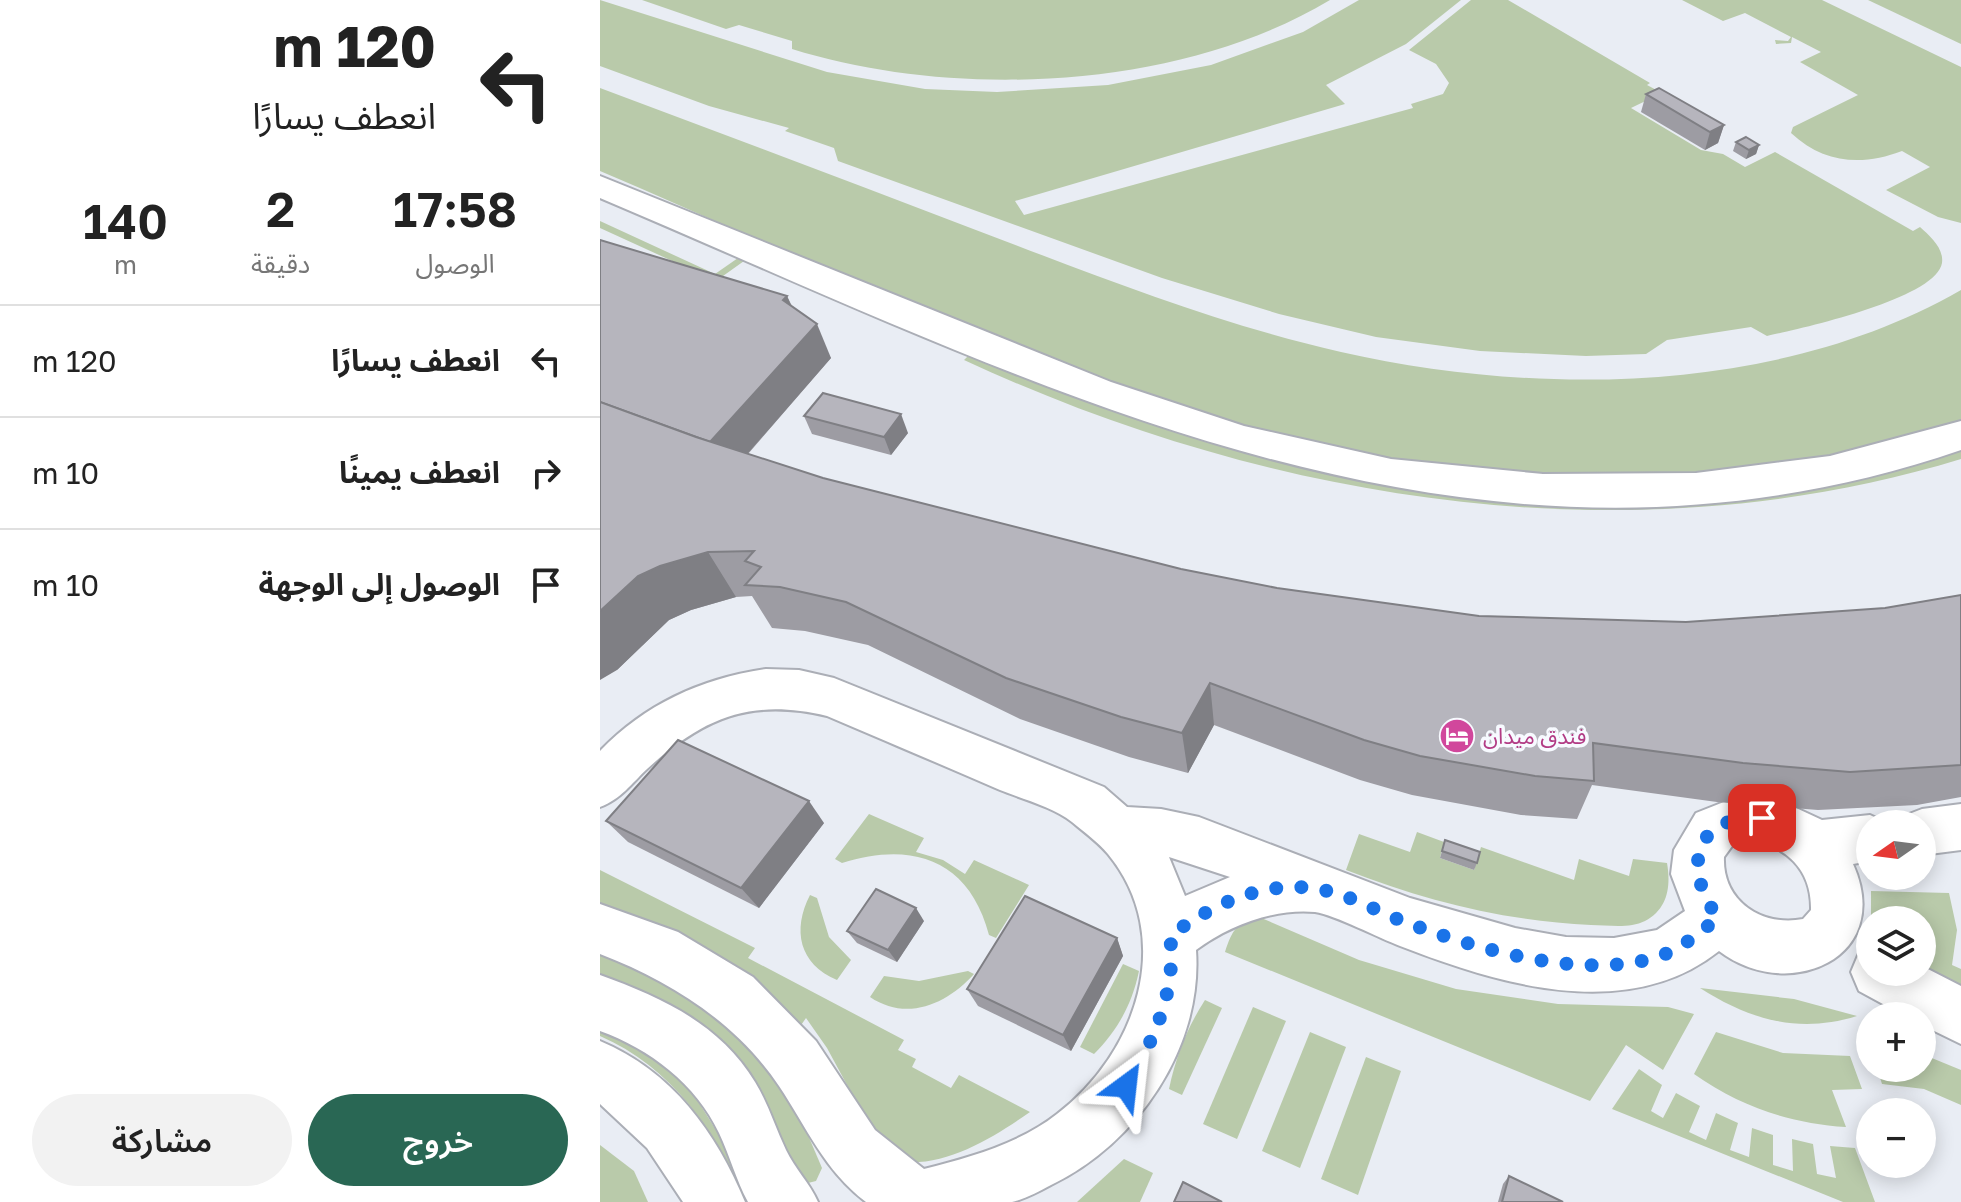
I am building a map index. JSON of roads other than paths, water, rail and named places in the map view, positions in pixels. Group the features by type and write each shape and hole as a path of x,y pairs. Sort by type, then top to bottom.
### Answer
{"lane":[{"path":"600,186 1090,389 1237,439 1353,467 1541,490 1666,490 1755,482 1840,469 1961,435"},
{"path":"602,929 676,958 711,978 742,1003 772,1030 798,1064 839,1131 861,1158 887,1183 918,1202 995,1191 1023,1169 1082,1133 1126,1086 1141,1061 1169,984 1170,936 1166,910 1154,876 1121,830 1076,798 834,698 793,688 746,690 697,705 654,730 610,766"},
{"path":"1762,818 1781,823 1815,845 1837,880 1839,899 1837,917 1828,932 1815,943 1776,949 1755,943 1718,918 1700,887 1696,870 1703,840 1727,821 1762,818"},
{"path":"1936,830 1961,827"},
{"path":"1121,830 1176,832 1460,941 1579,964 1607,966 1659,957 1682,946 1718,918"},
{"path":"1815,845 1856,840"},
{"path":"1170,936 1207,910 1249,894 1322,889"},
{"path":"1815,943 1856,962"},
{"path":"1904,986 1961,1016"},
{"path":"600,1003 658,1026 708,1067 745,1123 766,1177 787,1202"},
{"path":"600,1070 654,1111 684,1148 714,1202"}],"place":[{"name":"فندق ميدان","path":"1457,736"}]}
